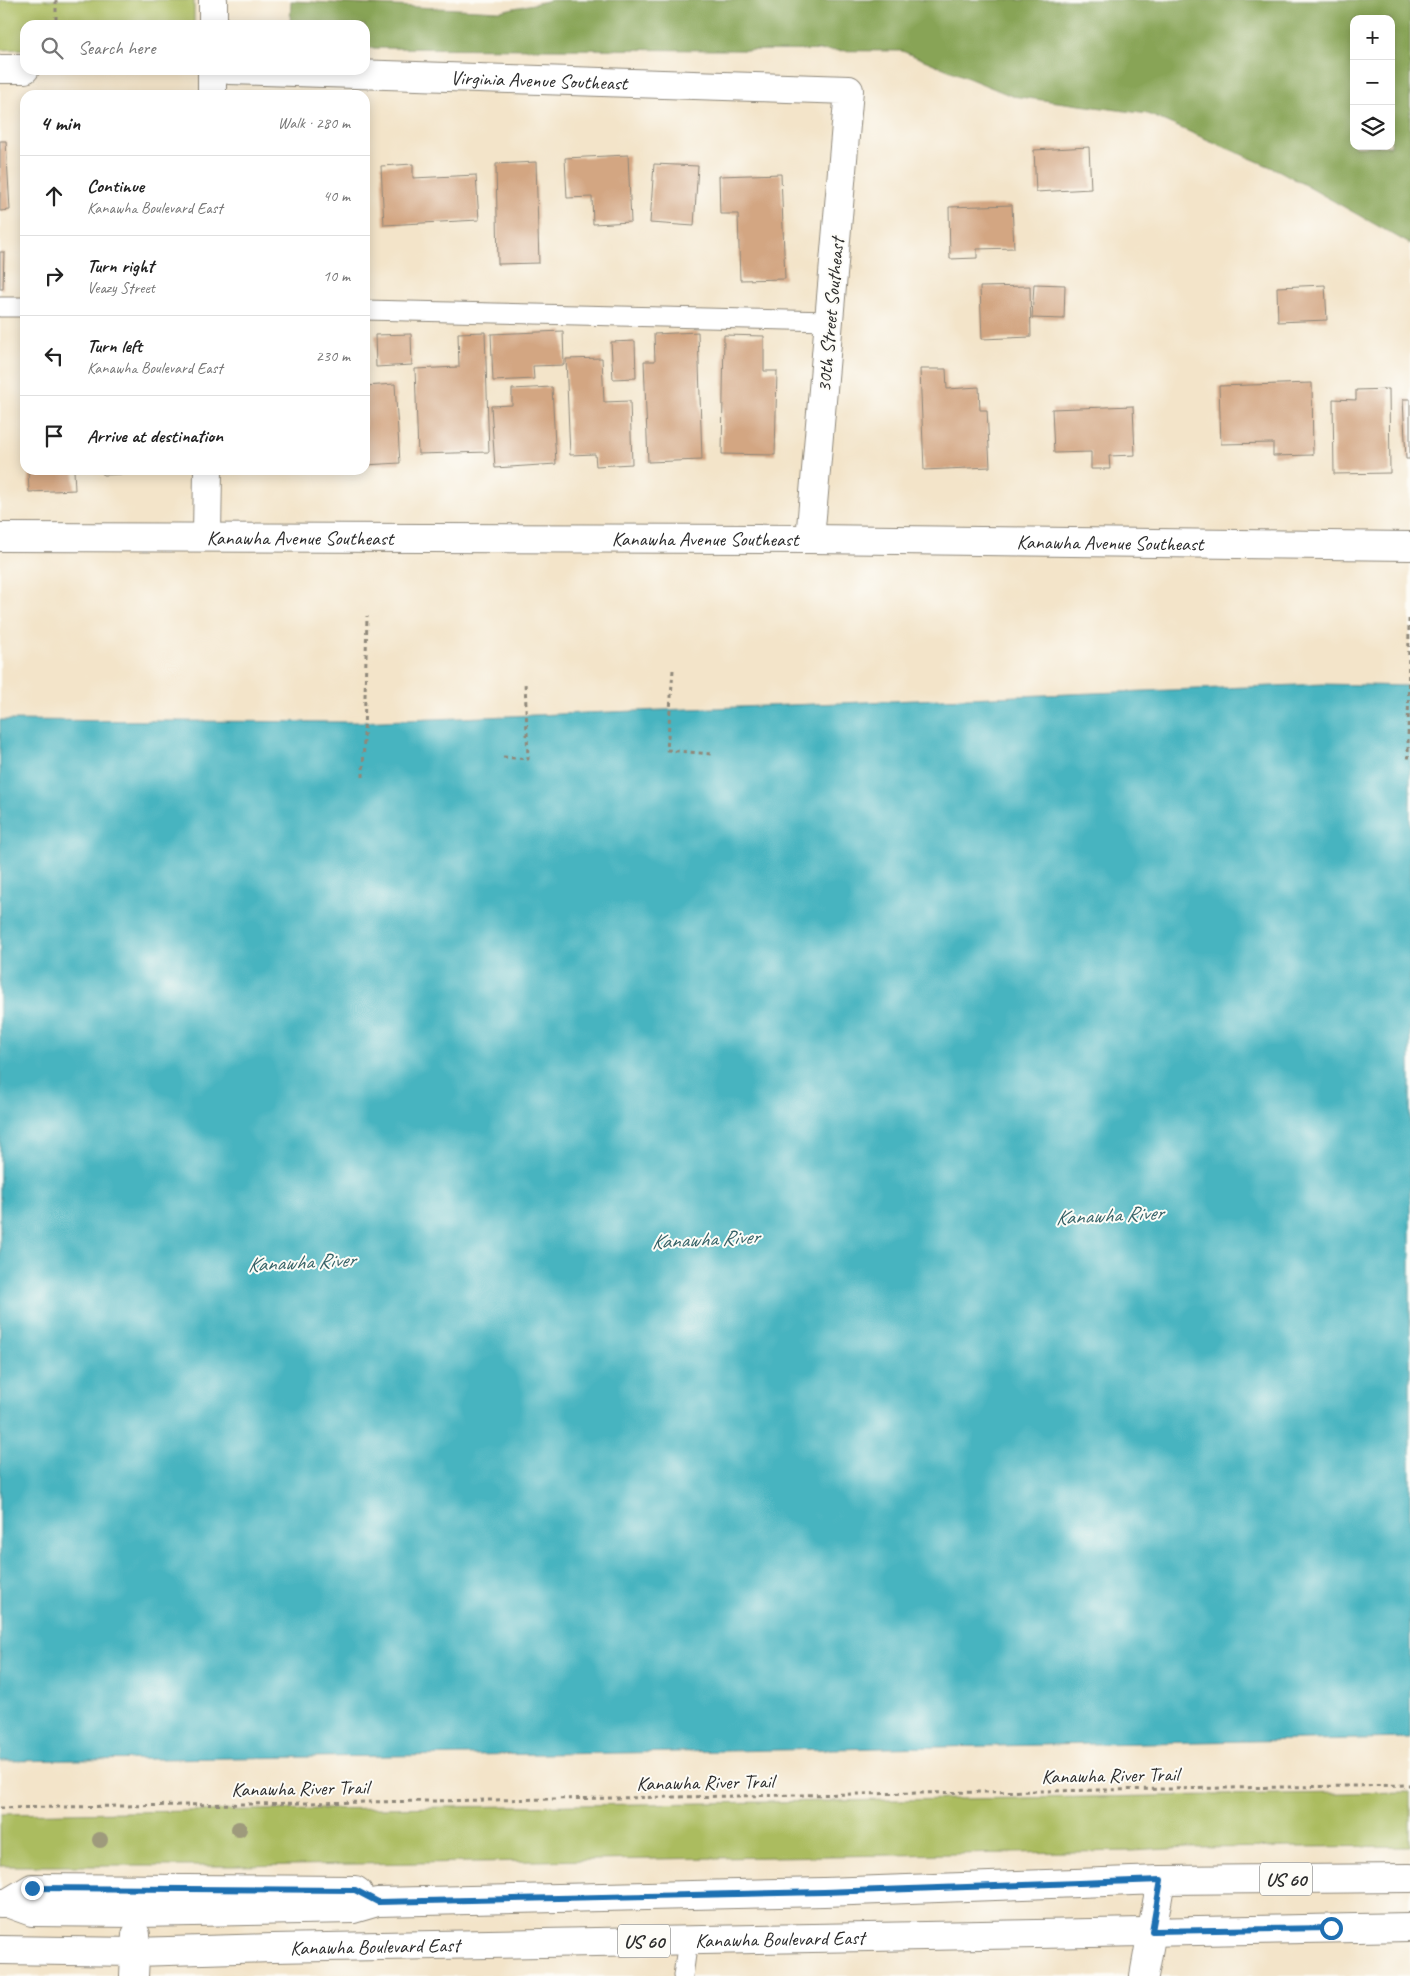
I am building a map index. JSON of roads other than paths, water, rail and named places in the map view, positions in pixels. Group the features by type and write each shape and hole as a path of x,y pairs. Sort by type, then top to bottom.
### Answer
{"main road":[{"path":"213,0 213,20"},
{"path":"0,69 20,69"},
{"path":"212,75 212,90"},
{"name":"Virginia Avenue Southeast","path":"370,75 849,90"},
{"name":"30th Street Southeast","path":"810,539 849,90"},
{"path":"208,475 208,536"},
{"name":"Kanawha Avenue Southeast","path":"0,537 208,536 810,539 1410,546"},
{"name":"Kanawha Boulevard East","path":"3,1903 32,1912 137,1913 353,1909 378,1902 833,1892 1161,1880 1410,1878"},
{"path":"1144,1976 1161,1880"},
{"name":"Kanawha Boulevard East","path":"3,1903 32,1888 355,1890 378,1902"},
{"path":"135,1964 137,1913"},
{"name":"Kanawha Boulevard East","path":"0,1950 135,1964 688,1940 1410,1927"}],"lane":[{"path":"0,307 20,307"},
{"path":"370,310 829,321"},
{"path":"682,1976 688,1940"}],"water":[{"name":"Kanawha River","path":"1323,684 1410,686 1410,1738 622,1753 0,1761 0,720 356,722"}]}
